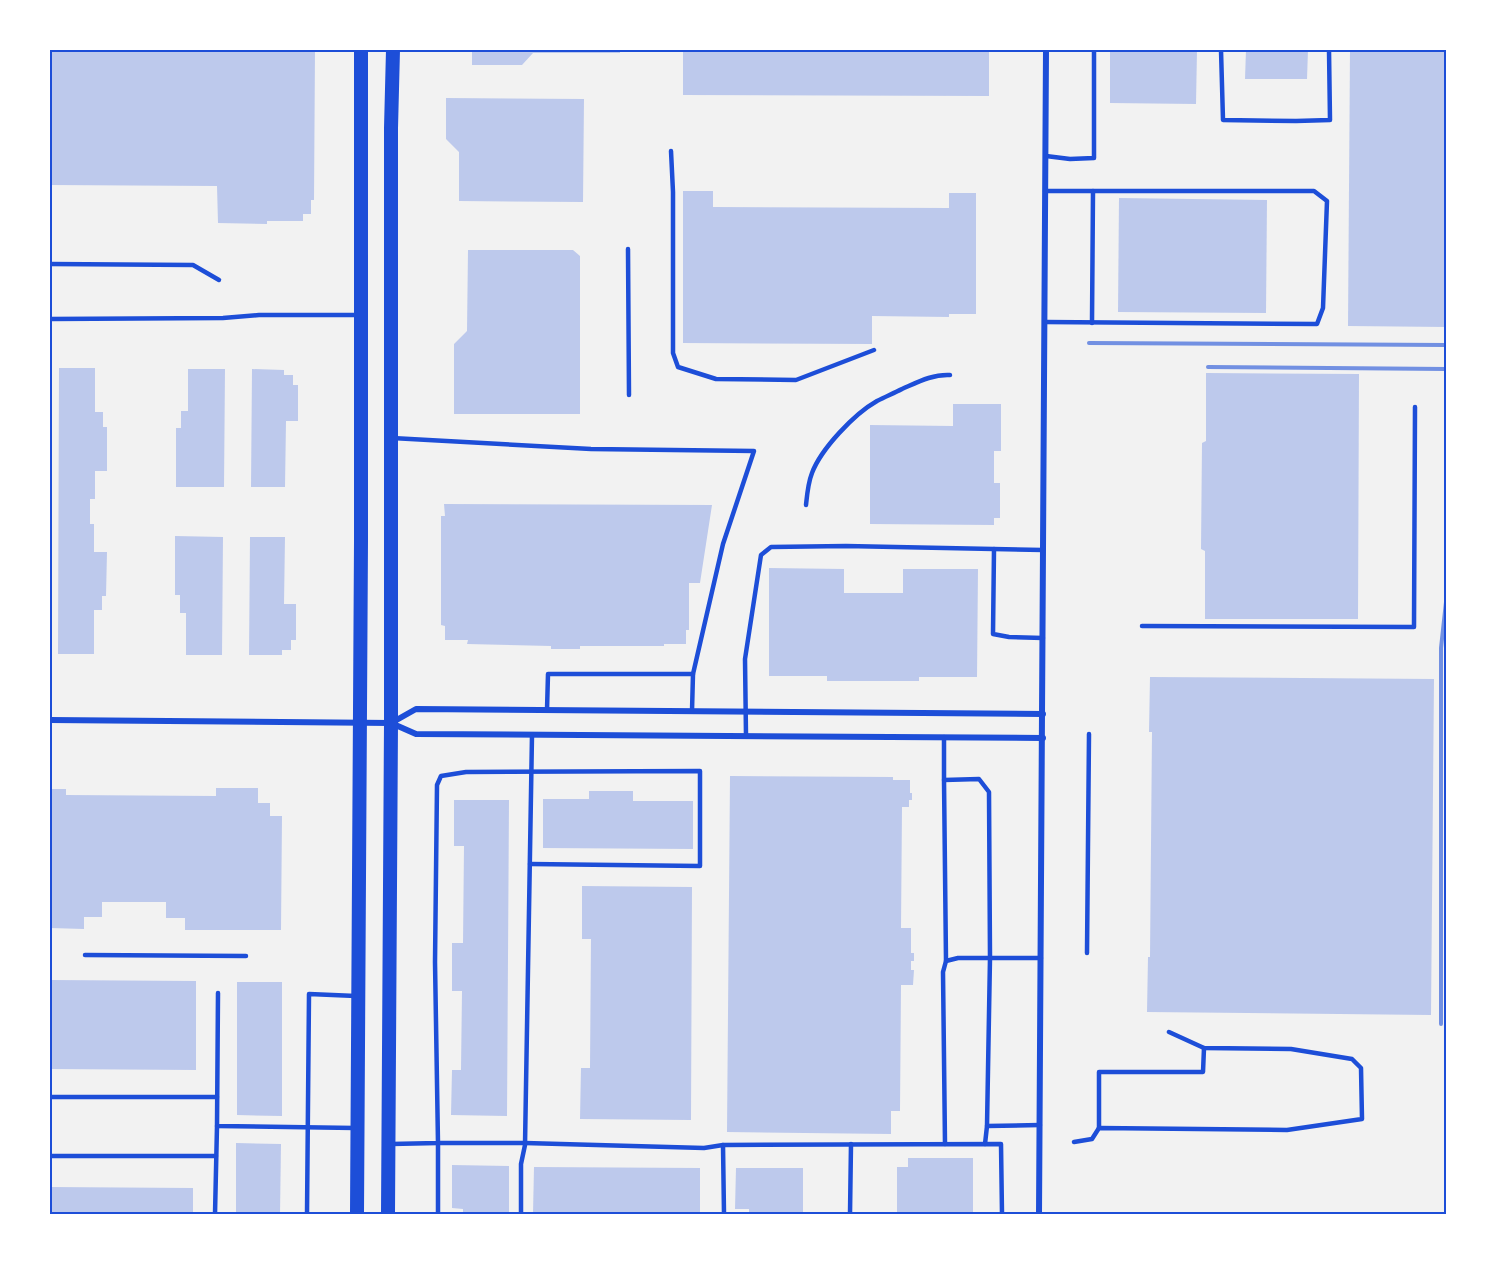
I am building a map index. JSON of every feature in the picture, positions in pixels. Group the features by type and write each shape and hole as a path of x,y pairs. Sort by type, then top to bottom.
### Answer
{"main road":[{"path":"357,1215 362,50"},
{"path":"388,1215 393,50"}],"street":[{"path":"1039,1215 1046,50"},
{"path":"391,723 416,709 1043,714"},
{"path":"50,720 391,723 416,734 1043,738"}],"lane":[{"path":"1046,156 1070,159 1094,158 1094,50"},
{"path":"1221,50 1223,120 1296,121 1330,120 1329,50"},
{"path":"671,151 673,353 678,367 716,379 796,380 874,350"},
{"path":"1045,322 1317,324 1323,308 1326,201 1314,191 1046,190"},
{"path":"1092,323 1093,191"},
{"path":"628,249 629,395"},
{"path":"50,264 193,265 219,280"},
{"path":"50,319 362,315"},
{"path":"806,505 812,472 825,450 860,413 876,401 925,379 940,374 950,375"},
{"path":"1142,626 1414,627 1415,407"},
{"path":"391,438 591,448 754,451 723,544 693,674 692,711"},
{"path":"746,736 745,659 761,555 771,547 857,546 1043,550"},
{"path":"994,549 993,634 1043,638"},
{"path":"547,710 548,674 693,674"},
{"path":"1087,952 1089,734"},
{"path":"521,1215 521,1164 525,1143 532,735"},
{"path":"944,737 945,1144"},
{"path":"438,1215 435,962 437,785 441,776 466,772 700,771 700,866 530,864"},
{"path":"944,780 979,779 989,792 990,958 986,1144"},
{"path":"85,956 246,956"},
{"path":"946,961 958,958 1041,958"},
{"path":"215,1215 218,993"},
{"path":"307,1215 309,994 358,996"},
{"path":"1099,1128 1287,1130 1362,1119 1361,1068 1352,1059 1291,1049 1204,1048 1169,1032"},
{"path":"1074,1142 1092,1139 1099,1128 1099,1072 1203,1072 1204,1048"},
{"path":"50,1097 217,1097"},
{"path":"987,1126 1040,1125"},
{"path":"216,1126 357,1128"},
{"path":"388,1144 525,1143 704,1148 723,1145 1000,1144 1002,1215"},
{"path":"850,1215 851,1144"},
{"path":"723,1145 724,1215"},
{"path":"50,1156 216,1156"}],"building":[{"path":"50,50 315,50 314,200 311,200 311,214 303,214 303,221 267,221 267,224 218,223 217,186 50,185"},
{"path":"472,50 620,50 620,53 533,53 522,65 472,65"},
{"path":"683,50 989,50 989,96 683,95"},
{"path":"1110,50 1197,50 1196,104 1110,103"},
{"path":"1246,50 1308,50 1307,79 1245,79"},
{"path":"1350,50 1446,50 1446,327 1348,326"},
{"path":"446,98 584,99 583,202 459,201 459,152 446,139"},
{"path":"683,191 713,191 713,207 949,208 949,193 976,193 976,314 949,314 949,317 872,316 872,344 683,343"},
{"path":"1119,198 1267,200 1266,313 1118,312"},
{"path":"468,250 573,250 580,256 580,414 454,414 454,344 467,331"},
{"path":"59,368 95,368 95,412 103,412 103,427 107,427 107,471 95,471 95,499 90,499 90,524 94,524 94,552 107,552 106,596 102,596 102,610 94,610 94,654 58,654"},
{"path":"188,369 225,369 224,487 176,487 176,428 181,428 181,411 188,411"},
{"path":"252,369 284,370 284,375 293,375 293,385 298,385 298,421 286,421 285,487 251,487"},
{"path":"1206,373 1359,374 1358,619 1205,619 1205,551 1201,549 1202,443 1206,441"},
{"path":"953,404 1001,404 1001,451 994,451 994,483 1000,483 1000,518 994,518 994,525 870,524 870,425 953,426"},
{"path":"444,504 712,505 700,583 689,583 689,630 686,630 686,644 580,646 580,649 551,649 551,646 467,644 468,640 445,640 445,626 441,625 441,516 445,516"},
{"path":"175,536 223,537 222,655 186,655 186,613 180,613 180,595 175,595"},
{"path":"250,537 285,537 284,604 296,604 296,640 291,640 291,650 282,650 282,655 249,655"},
{"path":"769,568 844,569 844,593 903,593 903,569 978,569 977,677 919,677 919,681 827,681 827,676 769,676"},
{"path":"1150,677 1434,679 1431,1015 1147,1012 1148,957 1150,957 1152,732 1149,732"},
{"path":"730,776 893,777 893,780 910,780 912,800 909,800 909,807 902,807 901,928 911,928 911,953 914,953 914,961 911,961 911,970 914,970 913,985 901,985 900,1111 891,1111 891,1134 727,1132"},
{"path":"216,788 258,788 258,803 270,803 270,816 282,816 281,930 185,930 185,918 166,918 166,902 102,902 102,917 84,917 84,929 50,928 50,789 66,789 66,795 216,796"},
{"path":"589,791 633,791 633,801 693,801 693,849 543,848 543,799 589,799"},
{"path":"454,800 509,800 507,1116 451,1115 452,1070 461,1070 462,991 452,991 452,943 463,943 464,846 454,846"},
{"path":"582,886 692,887 691,1120 580,1119 581,1068 590,1068 591,939 582,939"},
{"path":"50,980 196,981 196,1070 50,1069"},
{"path":"237,982 282,982 282,1116 237,1115"},
{"path":"236,1143 281,1144 280,1214 236,1214"},
{"path":"908,1158 973,1158 973,1214 897,1214 897,1167 908,1167"},
{"path":"452,1165 509,1166 509,1214 463,1214 463,1209 452,1208"},
{"path":"534,1167 700,1168 700,1214 533,1214"},
{"path":"736,1168 803,1168 803,1214 749,1214 749,1209 735,1209"},
{"path":"50,1187 193,1188 193,1214 50,1214"}],"railway":[{"path":"1089,343 1446,345"},
{"path":"1208,367 1446,369"},
{"path":"1441,1024 1441,648 1446,602"}]}
